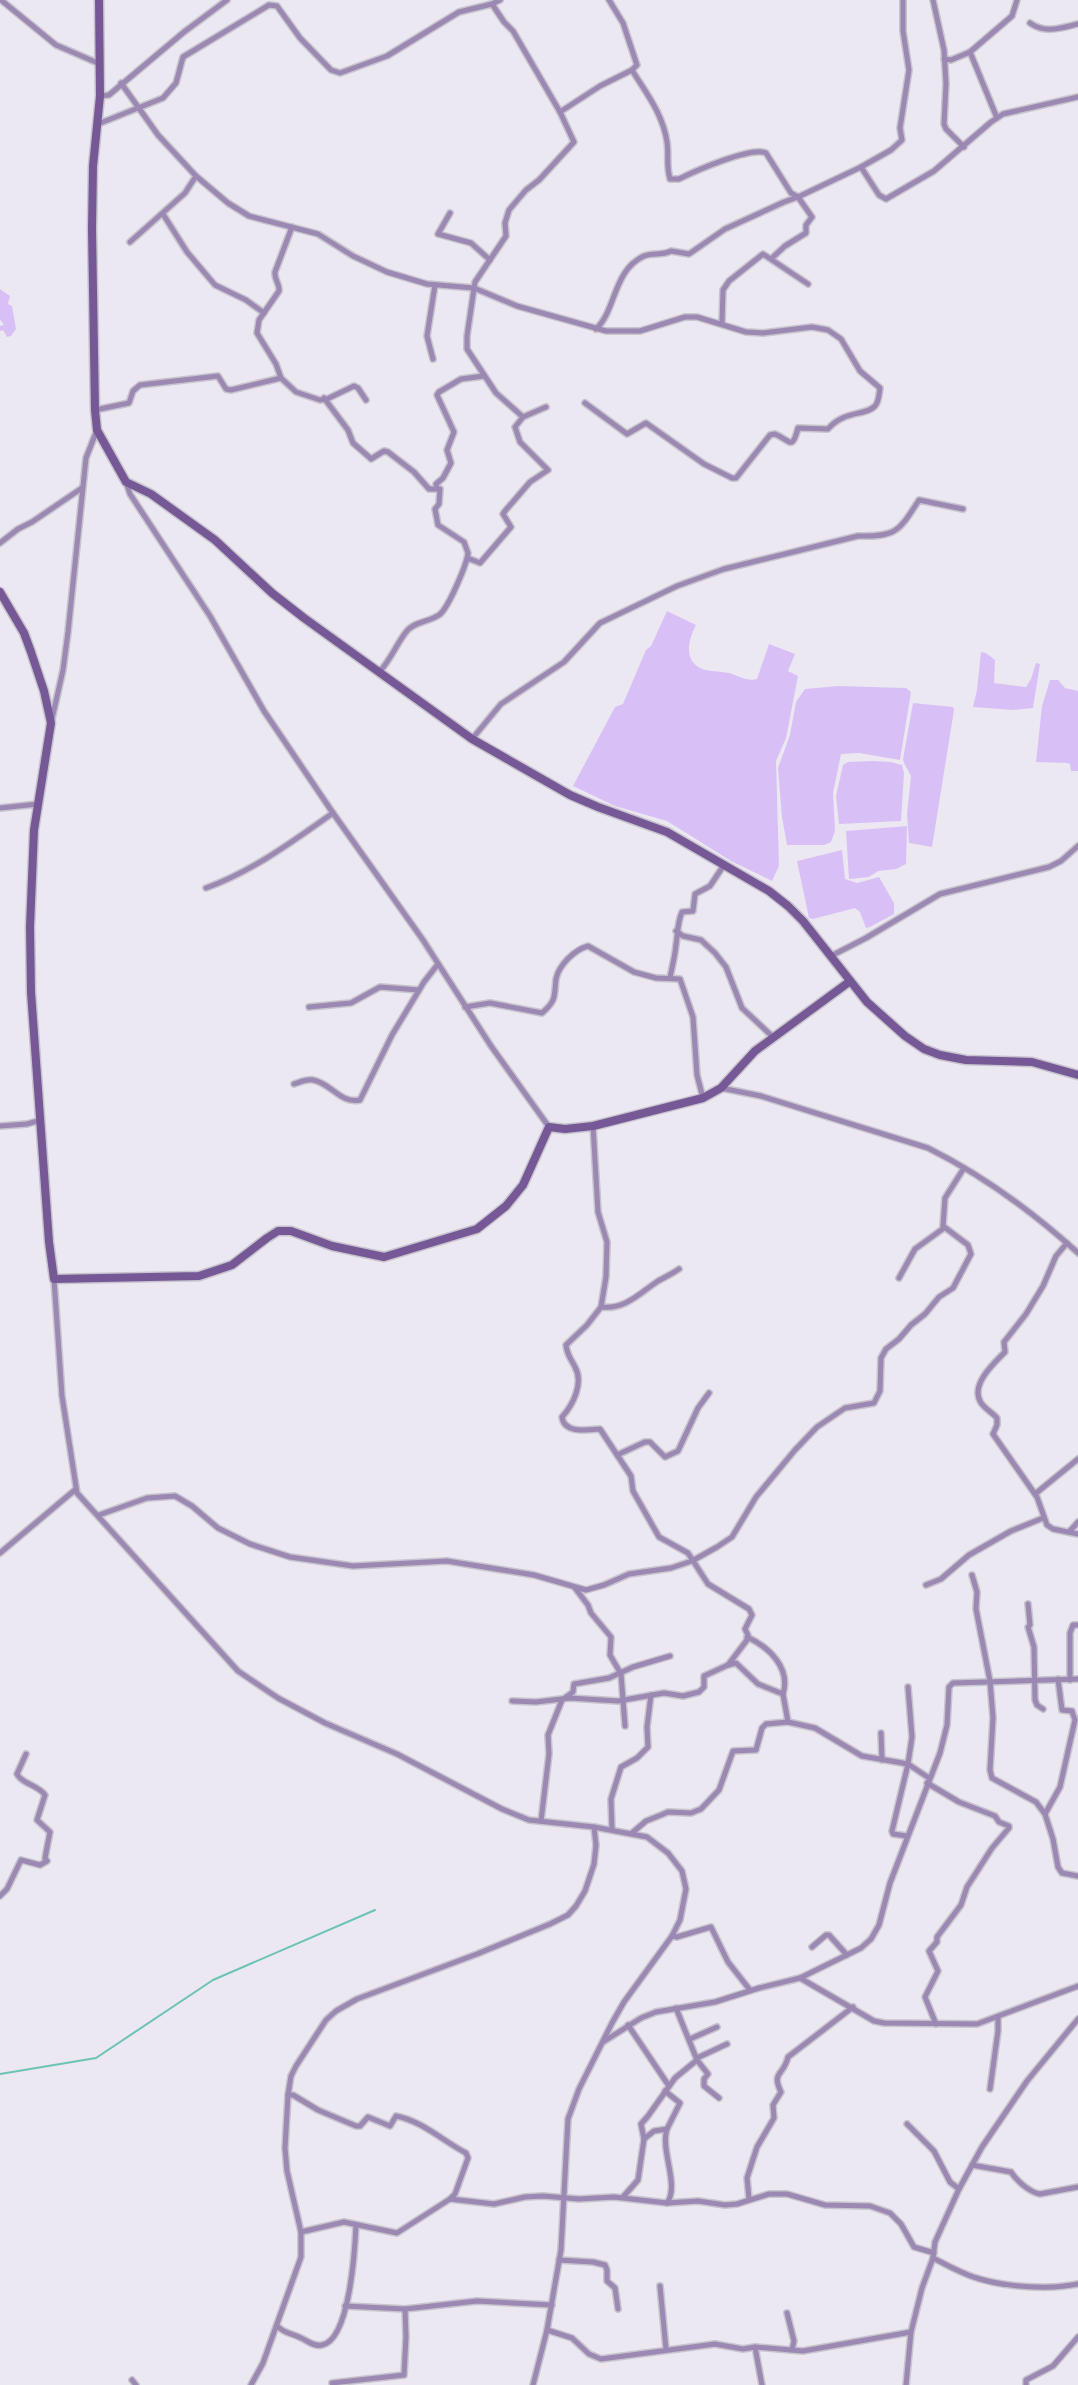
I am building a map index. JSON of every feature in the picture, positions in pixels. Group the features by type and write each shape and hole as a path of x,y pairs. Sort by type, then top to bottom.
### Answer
{"street":[{"path":"1,0 57,45 100,64"},
{"path":"99,0 100,96 93,166 92,229 97,430 126,482 129,494 210,616 264,711 549,1127 565,1129 593,1126 703,1098 721,1088 755,1051 849,982"},
{"path":"100,96 109,95 121,82 227,0"},
{"path":"98,124 163,98 176,82 183,57 269,5 277,6 300,38 331,70 340,73 387,56 459,12 500,0"},
{"path":"560,112 600,86 632,70 636,65 623,23 609,0"},
{"path":"596,329 604,323 614,291 624,276 644,256 664,255 671,250 689,254 725,229 861,167 891,150 902,140 900,128 909,70 903,31 903,0"},
{"path":"933,0 944,59 944,124 964,147"},
{"path":"944,59 951,60 970,52 1011,16 1017,0"},
{"path":"492,4 504,22 513,30 560,112 573,144 509,210 505,223 506,236 475,282 467,349 496,393 522,417"},
{"path":"1030,23 1039,30 1078,24"},
{"path":"970,52 997,118"},
{"path":"632,70 661,118 668,143 667,168 670,179 679,179 740,155 762,151 766,153 791,193 798,197 812,217 806,225 806,233 785,246 772,258"},
{"path":"121,82 158,135 196,176 222,198 249,216 318,234 353,256 387,272 435,285 474,288 517,306 596,329 640,331 685,317 697,317 746,332 763,333 812,327 828,330 841,339 860,370 880,388 872,409 840,418 828,429 798,428 795,440 788,443 775,434 770,435 736,478 704,464 646,423 642,423 633,432 627,434 585,403"},
{"path":"861,167 879,195 886,199 934,171 997,118 1028,107 1078,97"},
{"path":"130,242 184,194 196,176"},
{"path":"450,213 438,234 471,243 490,260"},
{"path":"163,214 187,252 215,285 246,300 264,313"},
{"path":"292,227 275,272 274,278 279,291 259,320 257,333 276,364 281,378 296,392 315,399 327,399 354,386 366,400"},
{"path":"722,323 722,296 729,281 763,254 808,284"},
{"path":"433,359 428,336 435,285"},
{"path":"95,410 129,403 133,391 140,385 213,375 218,376 226,389 231,390 281,378"},
{"path":"380,671 392,657 408,630 444,611 454,592 468,553 464,542 435,521 435,509 439,504 440,489 436,484 443,478 451,463 447,450 454,432 437,395 461,379 484,376"},
{"path":"324,398 348,430 353,443 360,451 371,459 381,452 388,452 414,472 429,489 437,488"},
{"path":"465,561 470,559 480,563 489,554 510,527 503,514 505,511 530,482 548,470 520,442 515,427 522,417 546,407"},
{"path":"97,430 86,458 63,670 51,723 34,830 30,927 32,992 49,1242 54,1279 62,1396 76,1489 82,1500 99,1515 246,1678 325,1723 397,1754 502,1809 529,1820 594,1827 647,1837 658,1844 682,1871 686,1889 680,1920 672,1936 624,2002 579,2089 568,2119 565,2198 559,2260 547,2330 533,2385"},
{"path":"126,482 151,494 215,540 273,593 380,671 414,699 472,739 570,795 668,832 769,891 788,906 831,956 849,982 888,1023 924,1049 966,1060 1032,1062 1078,1075"},
{"path":"0,543 82,488"},
{"path":"472,739 501,704 564,662 600,624 642,601 724,569 858,536 891,535 906,520 919,500 963,509"},
{"path":"0,592 24,633 44,691 51,723"},
{"path":"0,808 38,804"},
{"path":"206,888 226,881 260,863 333,813"},
{"path":"831,956 940,894 1049,867 1061,861 1078,846"},
{"path":"670,978 676,946 676,932 682,912 695,909 695,894 710,886 724,865"},
{"path":"676,932 701,940 715,953 726,967 742,1008 773,1037"},
{"path":"465,1007 490,1003 542,1013 554,1000 556,977 563,963 588,946 634,972 656,978 680,979 693,1017 697,1075 703,1098"},
{"path":"294,1084 311,1079 326,1085 343,1098 353,1101 360,1100 392,1035 419,990 438,964"},
{"path":"309,1007 351,1003 380,987 419,990"},
{"path":"721,1088 761,1096 928,1148 964,1168 1042,1221 1078,1253"},
{"path":"0,1126 27,1124 41,1120"},
{"path":"593,1126 598,1212 607,1242 608,1256 601,1307 586,1326 566,1345 569,1358 577,1369 578,1378 577,1390 570,1409 562,1417 562,1421 565,1426 572,1429 600,1429 631,1476 633,1491 659,1537 688,1553 708,1584 752,1615 745,1629 747,1637 766,1648 780,1665 784,1677 783,1694 788,1722"},
{"path":"54,1279 199,1276 232,1265 278,1231 291,1231 332,1246 384,1257 477,1229 506,1206 523,1185 549,1127"},
{"path":"944,1228 945,1198 964,1168"},
{"path":"899,1278 915,1249 944,1228"},
{"path":"99,1515 147,1498 176,1496 218,1528 250,1544 290,1557 353,1566 447,1561 534,1575 586,1590 629,1574 671,1568 692,1561 732,1537 756,1497 817,1427 845,1408 874,1403 880,1391 881,1358 886,1349 899,1339 915,1320 926,1314 939,1297 953,1288 971,1254 968,1245 944,1228"},
{"path":"1067,1243 1056,1256 1043,1286 1026,1314 1004,1342 1005,1352 983,1377 978,1392 980,1401 997,1418 993,1434 1035,1494 1043,1518 1053,1529 1078,1534"},
{"path":"601,1307 608,1308 630,1301 679,1269"},
{"path":"617,1455 645,1442 650,1442 665,1457 678,1450 709,1393"},
{"path":"1035,1494 1078,1459"},
{"path":"0,1553 76,1489"},
{"path":"926,1585 941,1579 969,1555 1011,1531 1043,1518"},
{"path":"1069,1532 1078,1522"},
{"path":"972,1575 977,1592 976,1609 990,1681 993,1718 990,1770 992,1778 1036,1802 1044,1814 1053,1839 1058,1868 1062,1873 1078,1875"},
{"path":"574,1587 581,1593 591,1613 609,1634 610,1655 621,1674 625,1726"},
{"path":"1028,1604 1030,1625 1028,1627 1034,1647 1036,1705 1043,1709"},
{"path":"1070,1680 1071,1628 1073,1625 1078,1625"},
{"path":"728,1665 747,1637"},
{"path":"541,1821 549,1754 548,1735 562,1700 573,1692 574,1684 609,1678 642,1664 670,1656"},
{"path":"512,1701 622,1701 664,1693 683,1696 699,1692 704,1687 704,1676 736,1663 762,1686 783,1694"},
{"path":"1044,1814 1060,1787 1075,1720 1072,1711 1062,1710 1058,1679"},
{"path":"601,2044 641,2018 676,2008 715,2002 750,1990 800,1978 861,1948 871,1939 879,1925 890,1883 940,1753 947,1725 949,1687 953,1683 1078,1679"},
{"path":"907,1836 893,1834 892,1831 912,1737 908,1687"},
{"path":"612,1830 612,1798 621,1767 637,1758 648,1747 647,1727 651,1695"},
{"path":"632,1833 646,1821 668,1812 691,1813 701,1809 719,1790 733,1751 756,1750 762,1728 766,1724 788,1722 815,1728 862,1756 908,1764 959,1802 995,1816 999,1822 1010,1828 992,1848 967,1887 961,1905 929,1951 938,1971 925,1997 936,2024"},
{"path":"881,1733 882,1760"},
{"path":"0,1896 7,1889 21,1860 40,1865 47,1861 45,1858 50,1832 36,1820 45,1795 39,1788 20,1779 17,1774 26,1754"},
{"path":"251,2385 263,2363 301,2257 301,2232 287,2171 285,2148 288,2095 291,2076 296,2066 326,2020 357,1999 486,1950 568,1915 585,1891 594,1864 596,1845 594,1827"},
{"path":"672,1936 677,1937 711,1927 728,1962 750,1990"},
{"path":"812,1947 829,1935 847,1955"},
{"path":"800,1978 874,2021 884,2024 977,2024 1078,1986"},
{"path":"749,2199 747,2178 757,2147 774,2118 773,2104 781,2092 776,2077 786,2065 788,2057 853,2007"},
{"path":"676,2008 697,2059 708,2074 704,2079 704,2086 718,2098"},
{"path":"990,2089 998,2018"},
{"path":"906,2385 911,2332 922,2288 934,2256 935,2242 959,2189 1027,2081 1078,2019"},
{"path":"628,2025 667,2089 680,2103 667,2129 666,2147 672,2192 667,2203"},
{"path":"690,2039 717,2027"},
{"path":"623,2197 638,2180 644,2139 641,2124 667,2089 697,2059 727,2044"},
{"path":"288,2095 293,2095 318,2110 356,2126 360,2126 368,2117 390,2126 396,2116 430,2130 466,2153 468,2158 455,2194 397,2233 340,2222 301,2232"},
{"path":"907,2124 934,2151 950,2182 959,2189"},
{"path":"644,2139 654,2131 667,2129"},
{"path":"972,2165 1011,2172 1016,2180 1034,2193 1040,2194 1078,2187"},
{"path":"450,2199 494,2204 525,2197 543,2196 623,2197 667,2203 698,2202 725,2205 737,2204 769,2194 787,2194 825,2205 870,2206 890,2213 901,2224 914,2247 980,2279 1004,2284 1045,2286 1078,2284"},
{"path":"277,2326 285,2333 322,2346 334,2336 345,2306 354,2268 356,2225"},
{"path":"559,2260 605,2265 607,2281 615,2288 618,2309"},
{"path":"660,2286 666,2349"},
{"path":"345,2306 405,2309 477,2301 552,2305"},
{"path":"332,2384 404,2375 405,2309"},
{"path":"787,2313 794,2341 792,2350"},
{"path":"547,2330 572,2338 589,2354 601,2359 716,2344 743,2349 755,2347 803,2351 911,2332"},
{"path":"1026,2385 1026,2380 1053,2366 1078,2337"},
{"path":"755,2347 762,2385"}],"shaded area":[{"path":"0,289 10,296 8,304 12,306 16,329 11,336 7,337 3,330 0,331 0,326 4,325 0,319"},
{"path":"667,611 696,625 691,636 689,654 700,668 753,680 757,679 769,644 795,654 788,671 798,676 786,738 776,761 779,866 772,881 731,861 667,821 615,806 573,786 615,707 623,704 646,650 651,646"},
{"path":"981,652 995,660 994,683 1026,687 1036,663 1040,664 1033,708 1013,710 973,707"},
{"path":"1050,680 1058,680 1065,688 1078,691 1078,771 1071,771 1070,764 1067,763 1036,762 1042,706"},
{"path":"838,686 906,688 911,692 900,760 859,753 841,754 833,793 835,831 831,842 824,845 787,845 778,768 790,735 796,702 805,689"},
{"path":"913,703 953,707 954,710 932,847 909,843 907,814 911,776 903,759"},
{"path":"872,761 902,765 904,773 901,821 839,824 836,796 843,765 848,762"},
{"path":"907,826 906,864 896,869 878,871 869,877 849,879 846,831"},
{"path":"842,850 845,879 857,883 879,877 894,903 894,914 866,928 860,912 855,908 813,919 809,918 797,861"}],"waterway":[{"path":"0,2074 96,2058 213,1980 375,1910"}]}
